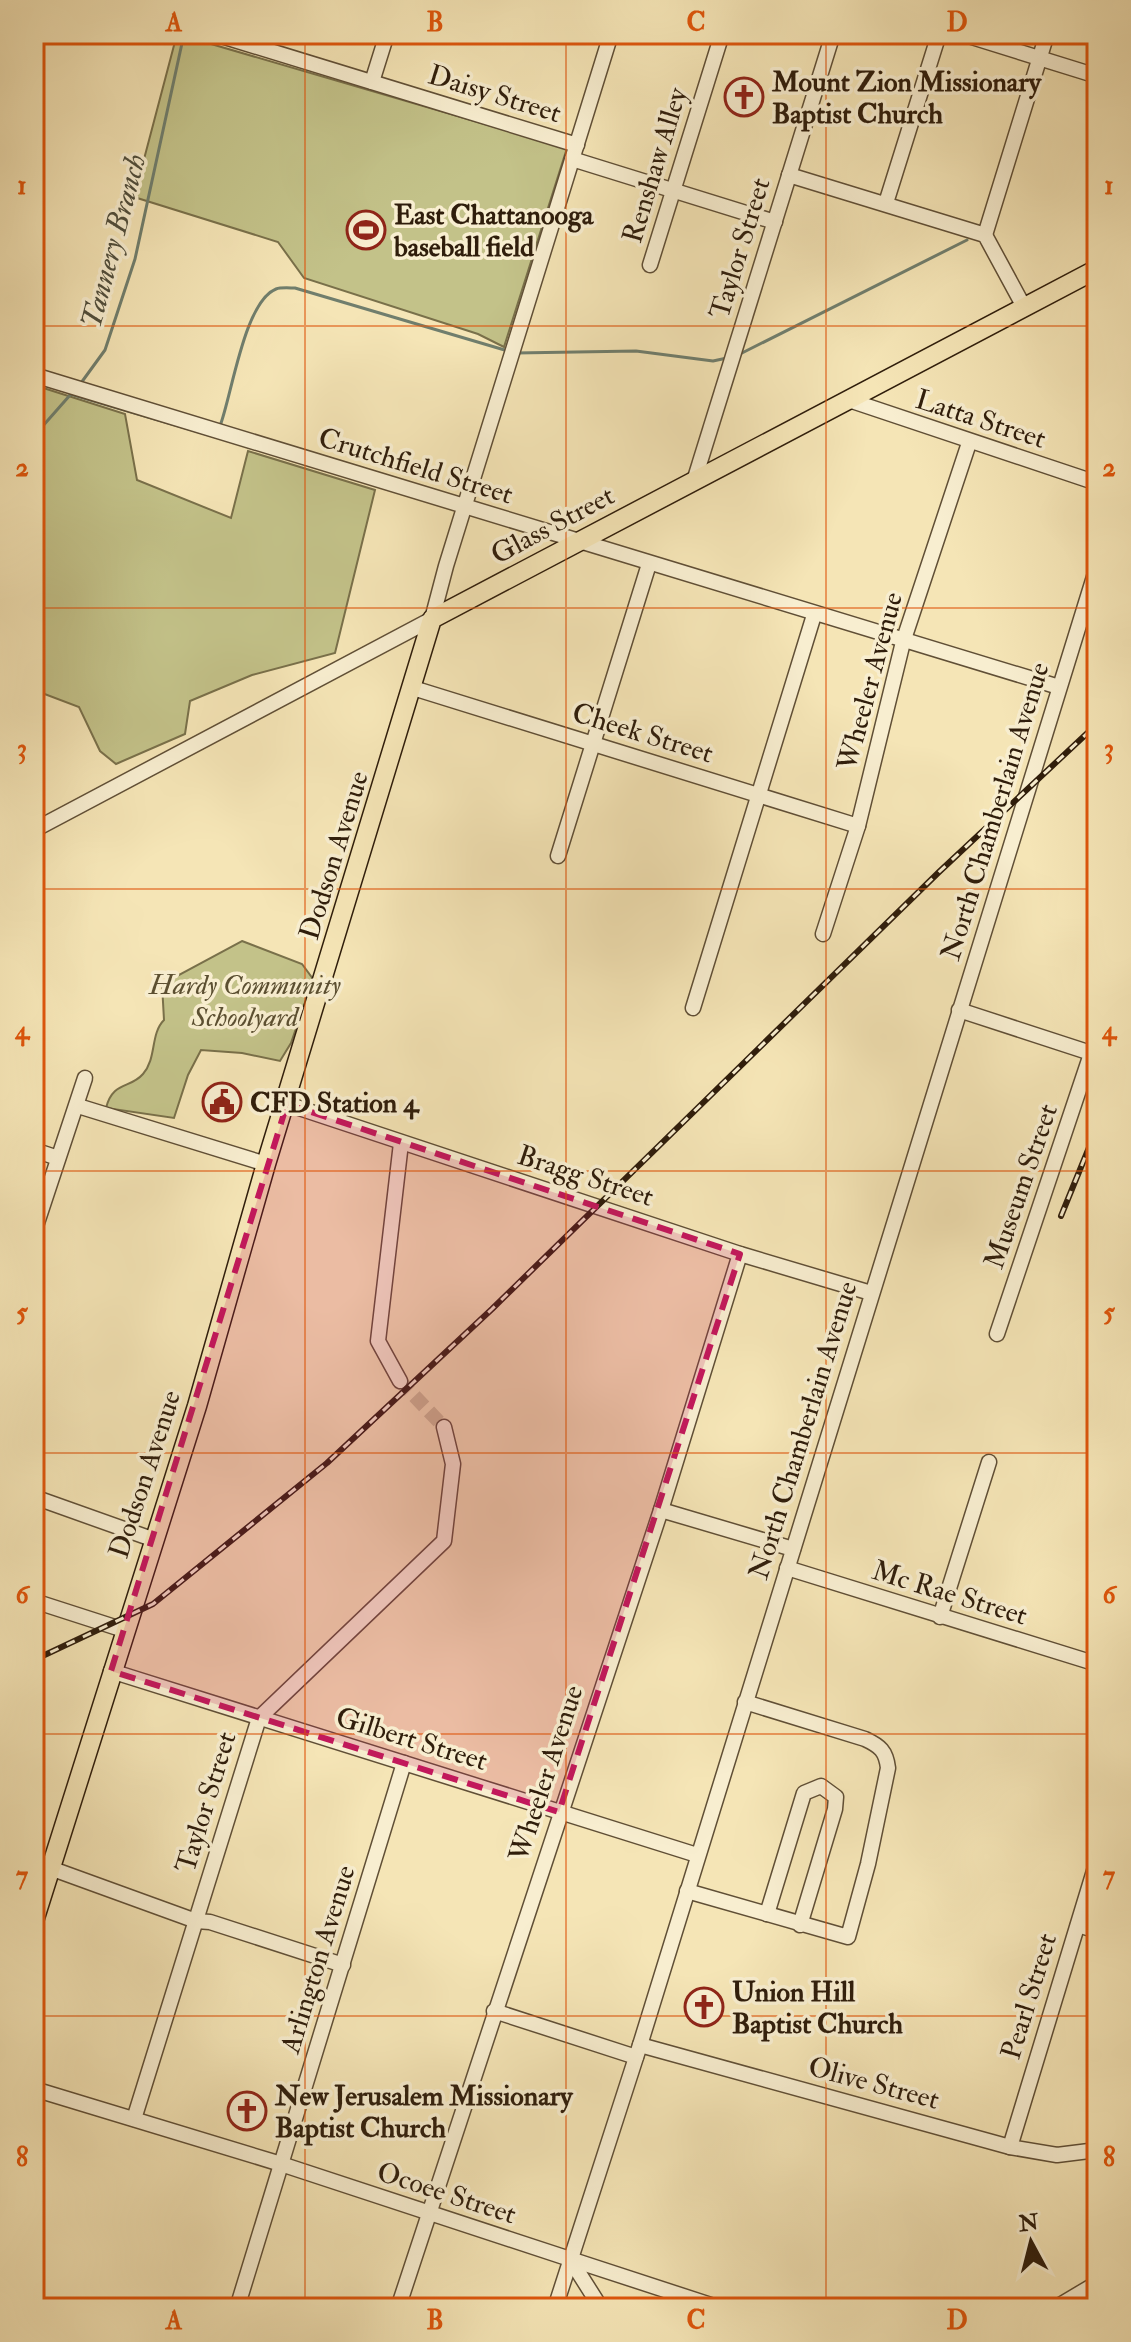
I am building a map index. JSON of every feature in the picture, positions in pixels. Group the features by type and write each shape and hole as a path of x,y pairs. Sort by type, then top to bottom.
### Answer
{"main road":[{"name":"Glass Street","path":"432,619 1097,269"},
{"name":"Dodson Avenue","path":"34,1921 152,1539 197,1406 266,1164 287,1104 432,619"}],"street":[{"name":"Daisy Street","path":"215,34 372,82 574,152 674,191 775,222"},
{"path":"372,82 387,34"},
{"name":"Dodson Avenue","path":"432,619 611,34"},
{"name":"Renshaw Alley","path":"650,265 722,34"},
{"name":"Taylor Street","path":"695,478 833,34"},
{"path":"886,203 939,34"},
{"path":"985,235 1047,34"},
{"path":"966,35 1097,76"},
{"path":"789,175 985,235 1024,307"},
{"name":"Crutchfield Street","path":"34,375 814,615 1059,687"},
{"name":"Latta Street","path":"849,400 969,443 1097,483"},
{"name":"Wheeler Avenue","path":"823,934 858,826 903,642 969,443"},
{"path":"558,856 649,564"},
{"name":"North Chamberlain Avenue","path":"555,2308 638,2051 1097,567"},
{"path":"693,1008 814,615"},
{"name":"Glass Street","path":"34,830 432,619"},
{"name":"Cheek Street","path":"413,688 858,826"},
{"path":"959,1010 1094,1054"},
{"name":"Museum Street","path":"997,1334 1094,1054"},
{"path":"34,1232 85,1078"},
{"name":"Bragg Street","path":"287,1104 740,1254 871,1293"},
{"path":"78,1106 266,1164"},
{"path":"400,1381 378,1341 401,1143"},
{"path":"34,1150 58,1158"},
{"name":"Wheeler Avenue","path":"398,2308 661,1510 740,1254"},
{"name":"Taylor Street","path":"134,2119 259,1718 444,1541 453,1464 444,1427"},
{"path":"940,1617 989,1462"},
{"path":"34,1497 152,1539"},
{"path":"661,1510 793,1549"},
{"name":"Mc Rae Street","path":"787,1568 1097,1664"},
{"path":"34,1601 124,1630"},
{"name":"Gilbert Street","path":"111,1671 697,1855"},
{"path":"687,1891 848,1937 871,1851 888,1768 887,1755 880,1746 865,1739 745,1702"},
{"name":"Arlington Avenue","path":"237,2308 404,1763"},
{"path":"767,1914 804,1793 821,1786 836,1797 835,1809 800,1925"},
{"name":"Pearl Street","path":"1010,2147 1097,1861"},
{"path":"50,1868 196,1921 210,1922 343,1965"},
{"path":"1078,1925 1097,1931"},
{"name":"Olive Street","path":"494,2011 1010,2147 1057,2155 1097,2150"},
{"name":"Ocoee Street","path":"34,2089 281,2164 720,2308"},
{"path":"570,2259 601,2308"},
{"path":"1055,2308 1097,2283"}],"highlighted area":[{"path":"287,1104 740,1254 559,1812 111,1671"}],"green space":[{"path":"177,34 567,148 504,347 478,334 304,278 278,242 134,197"},
{"path":"34,385 125,414 137,480 231,518 248,451 375,490 335,653 252,675 190,701 185,734 116,764 100,751 79,707 34,690"},
{"name":"Hardy Community Schoolyard","path":"242,941 302,964 313,979 291,1043 280,1061 242,1053 201,1050 188,1075 174,1118 106,1108 117,1089 138,1079 147,1068 157,1032 164,1020 162,984"}],"waterway":[{"name":"Tannery Branch","path":"81,383 105,350 135,259 184,34"},
{"path":"738,355 967,240"},
{"path":"220,426 247,330 265,297 278,288 295,288 508,351"},
{"path":"516,353 636,351 713,361 727,358"},
{"path":"70,394 216,437"},
{"name":"Tannery Branch","path":"34,436 71,394"}],"tunnel":[{"path":"400,1381 444,1427"}],"railway":[{"path":"34,1660 153,1604 327,1463 492,1309 939,872 1097,724"},
{"path":"1061,1216 1097,1128"}],"place":[{"name":"Mount Zion Missionary Baptist Church","path":"744,97"},
{"name":"East Chattanooga baseball field","path":"366,230"},
{"name":"CFD Station 4","path":"222,1102"},
{"name":"Union Hill Baptist Church","path":"704,2007"},
{"name":"New Jerusalem Missionary Baptist Church","path":"247,2111"}]}
